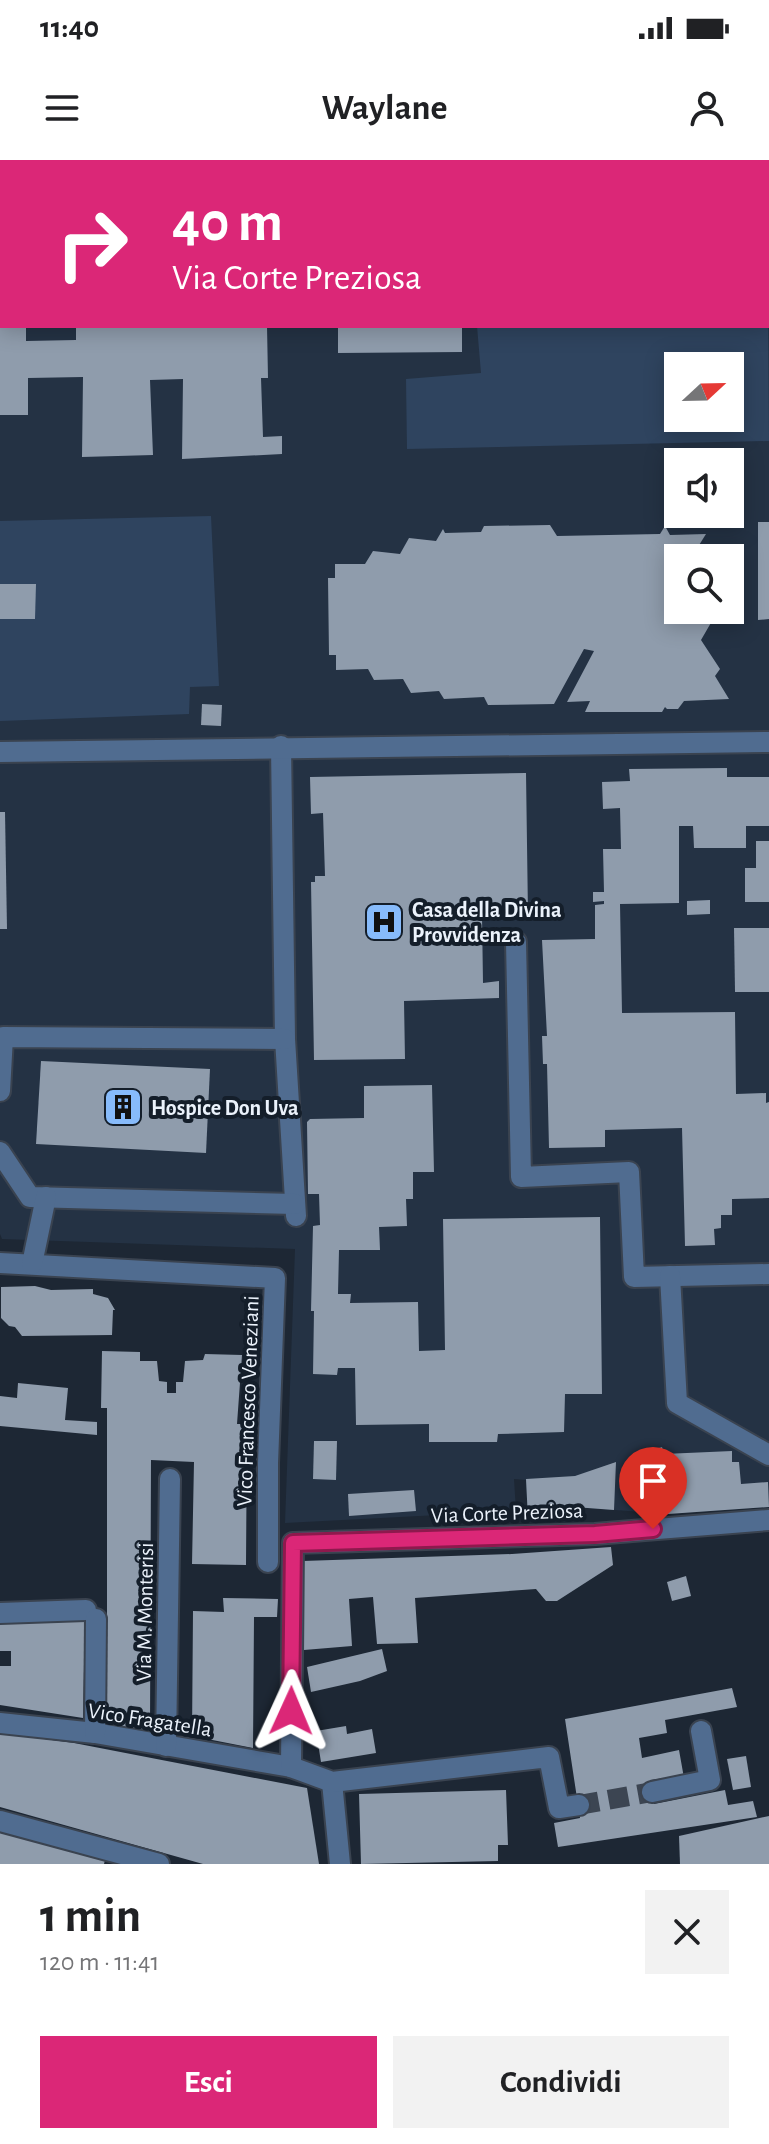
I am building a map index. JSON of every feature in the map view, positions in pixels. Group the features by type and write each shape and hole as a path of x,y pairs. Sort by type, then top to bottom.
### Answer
{"street":[{"path":"0,752 769,742"},
{"path":"0,1152 30,1197 296,1210 285,1039 281,746"},
{"path":"516,942 521,1177 629,1172 634,1277 769,1274"},
{"path":"0,1091 3,1037 285,1039"},
{"path":"32,1264 46,1197"},
{"name":"Vico Francesco Veneziani","path":"0,1263 275,1278 268,1463 268,1562"},
{"path":"670,1276 677,1403 769,1455"},
{"name":"Via M. Monterisi","path":"166,1746 170,1479"},
{"name":"Via Corte Preziosa","path":"291,1767 293,1543 595,1534 769,1520"},
{"path":"0,1613 91,1615 95,1733"},
{"name":"Vico Fragatella","path":"0,1723 95,1733 291,1767 332,1782"},
{"path":"652,1792 710,1780 701,1731"},
{"path":"340,1864 332,1782 549,1757 569,1806"},
{"path":"0,1821 117,1859 159,1864"}],"shaded area":[{"name":"Casa della Divina Provvidenza","path":"0,328 769,328 769,1507 668,1514 562,1506 561,1516 528,1519 526,1480 514,1479 516,1511 285,1523 295,1249 2,1239 0,1234"},
{"path":"477,328 768,328 769,441 407,449 406,379 481,373"},
{"path":"211,516 219,686 190,687 189,714 0,721 0,521"}],"building":[{"path":"0,328 26,328 26,341 76,340 76,328 267,328 268,378 261,378 263,437 282,436 282,454 182,459 183,379 150,380 153,455 82,457 83,377 28,378 28,415 0,415"},
{"path":"338,328 462,328 462,352 338,353"},
{"path":"758,522 769,522 769,619 758,620"},
{"path":"550,525 557,536 660,534 664,528 670,535 706,534 700,544 664,544 664,624 710,624 701,640 720,669 715,676 729,699 684,701 678,709 665,707 662,712 585,712 590,701 567,702 594,651 584,649 554,704 488,705 484,697 444,699 439,691 411,693 403,679 374,680 368,669 336,670 336,655 329,655 328,578 335,578 335,564 365,564 373,551 400,554 409,538 436,541 443,529 445,533 481,532 484,526"},
{"path":"0,584 36,584 35,619 0,619"},
{"path":"202,704 222,705 221,726 201,725"},
{"path":"727,768 727,777 769,777 769,826 746,826 746,848 694,848 693,826 679,826 679,903 620,904 622,1013 735,1012 736,1094 766,1093 766,1103 769,1102 769,1198 732,1199 732,1215 721,1215 721,1228 714,1229 715,1245 685,1246 682,1128 605,1130 605,1147 549,1148 547,1064 543,1064 542,1036 547,1036 542,940 595,939 595,905 604,904 604,901 593,902 593,892 604,892 603,849 621,849 620,808 603,809 602,782 630,781 629,769"},
{"path":"526,773 528,915 482,916 483,983 499,981 499,998 404,1001 405,1059 314,1060 311,882 315,882 315,876 325,876 323,813 311,814 310,777"},
{"path":"0,812 5,812 7,929 0,929"},
{"path":"756,841 769,841 769,902 745,902 745,868 756,868"},
{"path":"710,900 710,914 687,915 687,901"},
{"path":"734,928 769,928 769,992 735,992"},
{"name":"Hospice Don Uva","path":"41,1061 210,1069 206,1153 36,1144"},
{"path":"432,1085 434,1172 413,1172 413,1199 406,1199 407,1226 379,1227 380,1250 339,1250 338,1294 351,1294 350,1303 418,1302 419,1351 445,1350 443,1219 600,1217 602,1394 565,1394 564,1432 498,1434 497,1442 429,1442 429,1424 356,1425 355,1368 338,1368 337,1375 313,1374 313,1226 320,1225 319,1194 308,1194 307,1122 310,1119 364,1118 364,1086"},
{"path":"35,1286 51,1290 93,1289 93,1294 108,1298 115,1310 112,1335 22,1336 1,1318 1,1287"},
{"path":"102,1351 140,1352 140,1361 157,1361 159,1381 167,1382 167,1393 176,1393 176,1382 183,1382 185,1361 203,1360 205,1354 242,1355 237,1424 247,1424 246,1565 192,1564 194,1462 151,1460 150,1731 107,1724 107,1408 101,1408"},
{"path":"18,1383 68,1388 65,1420 97,1422 97,1435 0,1426 0,1396 17,1398"},
{"path":"314,1441 337,1441 336,1480 313,1479"},
{"path":"662,1447 664,1454 732,1451 732,1462 739,1462 741,1484 768,1482 769,1507 668,1514 663,1467 642,1470 639,1455"},
{"path":"616,1462 614,1510 561,1506 561,1516 528,1519 526,1479 575,1476"},
{"path":"414,1490 416,1511 349,1516 348,1494"},
{"path":"611,1547 613,1565 557,1601 546,1601 536,1589 415,1598 418,1643 377,1644 373,1597 349,1599 352,1646 304,1650 303,1561 512,1554"},
{"path":"686,1576 691,1596 672,1601 667,1582"},
{"path":"223,1598 278,1599 277,1617 254,1617 253,1748 192,1736 193,1611 224,1612"},
{"path":"85,1617 83,1718 0,1705 0,1666 11,1666 11,1651 0,1651 0,1620"},
{"path":"382,1649 387,1671 360,1681 311,1692 307,1667"},
{"path":"732,1688 737,1707 665,1720 667,1733 639,1738 642,1758 679,1750 684,1778 650,1780 654,1804 725,1790 728,1805 753,1801 757,1817 558,1847 554,1823 580,1818 565,1719"},
{"path":"346,1726 347,1734 372,1729 376,1753 321,1762 316,1731"},
{"path":"0,1733 74,1743 307,1788 319,1864 203,1864 0,1807"},
{"path":"746,1756 751,1787 733,1790 727,1759"},
{"path":"506,1790 508,1845 498,1845 498,1861 361,1864 359,1794"},
{"path":"769,1816 769,1864 680,1864 679,1836"},
{"path":"0,1831 105,1860 104,1864 0,1864"}],"tunnel":[{"path":"579,1805 652,1792"}],"place":[{"name":"Casa della Divina Provvidenza","path":"384,922"},
{"name":"Hospice Don Uva","path":"123,1107"}],"route":[{"path":"291,1711 293,1543 595,1534 653,1529"}]}
